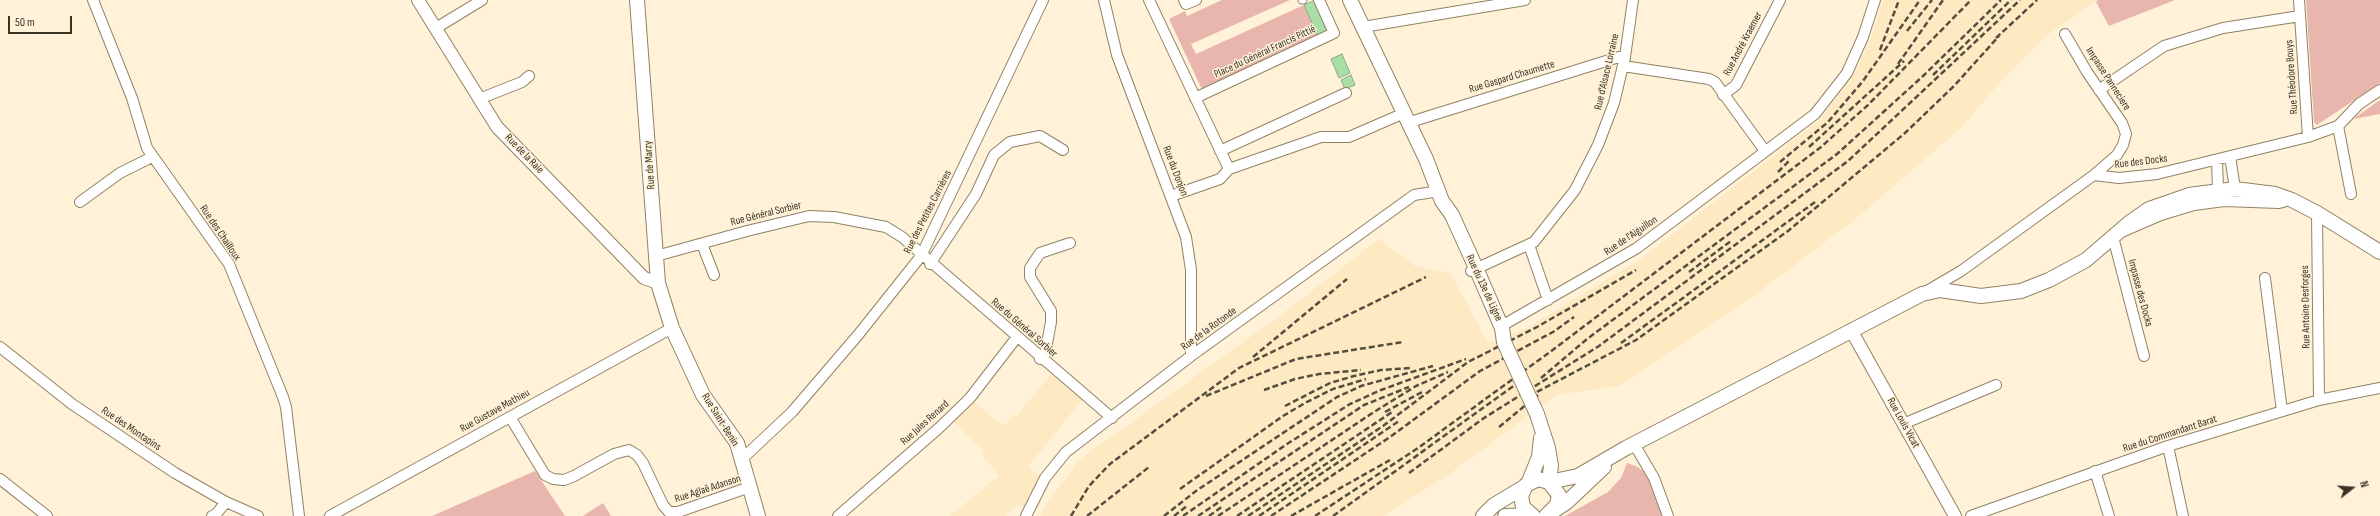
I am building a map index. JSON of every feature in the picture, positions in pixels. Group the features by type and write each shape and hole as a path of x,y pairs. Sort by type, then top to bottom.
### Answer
{"main road":[{"name":"Rue de Marzy","path":"637,0 658,283 672,328"},
{"name":"Rue du 13e de Ligne","path":"1350,0 1421,152 1465,252"},
{"name":"Rue du 13e de Ligne","path":"1421,152 1433,192 1452,224 1465,252 1477,268 1498,334 1503,335"},
{"path":"1483,516 1494,505 1526,485 1538,479 1549,482 1578,476 1630,446 1922,294 1940,290 1981,296 2021,291 2068,271 2086,260 2116,234 2155,206 2189,195 2218,190 2235,189 2275,194 2292,200 2317,213 2380,252"},
{"name":"Rue Saint-Benin","path":"672,328 704,395 737,443 758,516"},
{"path":"1503,335 1540,420 1550,460 1549,482 1558,495 1551,513"},
{"path":"1532,516 1526,512 1521,501 1526,485 1539,458 1540,420"},
{"path":"1551,513 1567,502 1630,446"},
{"path":"1505,516 1532,516"}],"street":[{"name":"Rue des Chailloux","path":"93,0 132,98 147,148 229,264 286,407 299,516"},
{"name":"Rue de la Raie","path":"418,0 497,127 644,278 658,283"},
{"path":"436,28 482,0"},
{"name":"Rue des Petites Carrières","path":"742,459 792,412 858,335 921,256 1043,0"},
{"name":"Rue du Donjon","path":"1104,0 1117,55 1171,196 1189,248 1191,270 1191,356"},
{"path":"1149,0 1229,169"},
{"path":"1184,0 1186,4 1196,0"},
{"name":"Place du Général Francis Pittié","path":"1195,98 1334,33 1319,0"},
{"path":"1363,27 1525,0"},
{"name":"Rue d'Alsace Lorraine","path":"1477,268 1534,242 1575,190 1604,131 1614,103 1624,61 1633,0"},
{"name":"Rue André Kraemer","path":"1723,95 1736,85 1780,0"},
{"name":"Rue de l'Aiguillon","path":"1503,335 1505,324 1637,248 1815,114 1847,73 1863,37 1875,0"},
{"name":"Rue Théodore Bouys","path":"2299,0 2308,137"},
{"path":"2099,90 2164,46 2223,28 2300,16"},
{"name":"Impasse Panneciere","path":"2065,34 2099,90 2122,123 2126,134 2123,145 2117,155 2094,175"},
{"name":"Rue Gaspard Chaumette","path":"1171,196 1220,179 1229,169 1321,137 1349,137 1405,119 1619,57 1624,61"},
{"path":"1624,61 1709,78 1715,82 1723,95 1766,151"},
{"path":"479,99 522,82 529,76"},
{"name":"Rue des Docks","path":"2094,175 2119,178 2157,174 2308,137 2338,126 2359,104 2380,90"},
{"path":"1220,151 1346,93"},
{"path":"2338,126 2351,194"},
{"path":"930,264 976,194 994,155 1010,142 1040,136 1062,150"},
{"path":"2230,156 2235,189"},
{"path":"80,202 120,173 152,157"},
{"path":"2217,160 2218,190"},
{"path":"1922,294 1942,280 1961,271 2094,175"},
{"name":"Rue de la Rotonde","path":"1026,516 1045,478 1059,459 1191,356 1414,195 1433,192"},
{"path":"2116,234 2141,225 2161,215 2194,205 2224,201 2279,203 2292,200"},
{"name":"Rue Antoine Desforges","path":"2317,213 2319,400"},
{"name":"Rue Général Sorbier","path":"656,256 809,216 834,217 886,227 902,238 921,256"},
{"name":"Impasse des Docks","path":"2116,234 2144,356"},
{"path":"1040,359 1045,354 1051,322 1051,311 1030,277 1030,268 1040,253 1070,243"},
{"path":"702,244 714,275"},
{"path":"1529,245 1548,300"},
{"name":"Rue du Général Sorbier","path":"921,256 1017,337 1040,359 1112,418"},
{"path":"2265,278 2282,411"},
{"name":"Rue Gustave Mathieu","path":"330,516 672,328"},
{"name":"Rue Louis Vicat","path":"1851,330 1955,516"},
{"name":"Rue Jules Renard","path":"838,516 939,428 970,398 1017,337"},
{"name":"Rue des Montapins","path":"0,347 72,404 175,473 226,502 258,516"},
{"path":"1903,424 1996,385"},
{"name":"Rue du Commandant Barat","path":"1971,516 2168,446 2319,400 2380,388"},
{"name":"Rue Aglaë Adanson","path":"510,417 545,475 553,479 564,480 614,454 629,450 637,455 643,463 663,505 669,512 678,512 750,487"},
{"path":"1630,446 1654,478 1668,516"},
{"path":"2168,446 2183,516"},
{"path":"2095,471 2109,516"},
{"path":"0,479 47,516"},
{"path":"1512,516 1521,501"},
{"path":"212,516 216,514 226,502"}],"shaded area":[{"path":"1222,0 1290,0 1191,44 1196,54 1304,5 1318,36 1204,94 1169,19 1185,11 1187,16"},
{"path":"1315,0 1332,34 1318,36 1304,5"},
{"path":"1883,0 2098,0 2046,36 2007,74 1962,127 1858,217 1743,304 1620,386 1556,395 1451,473 1384,516 1041,516 1046,505 1079,460 1278,317 1379,239 1415,266 1451,274 1488,343 1527,328 1642,258 1821,119 1853,76 1871,38"},
{"path":"2098,0 2175,0 2109,26 2096,2"},
{"path":"2306,0 2380,0 2380,83 2317,125 2314,122"},
{"path":"1342,54 1350,73 1339,78 1331,59"},
{"path":"1351,75 1355,85 1345,89 1341,80"},
{"path":"2380,100 2380,114 2353,119"},
{"path":"1051,374 1082,400 1028,467 1040,477 1025,508 1018,504 1006,516 950,516 999,476 982,454 984,452 954,421 973,401 1004,426 1014,414 1017,416"},
{"path":"1627,463 1638,467 1649,476 1665,516 1565,516 1608,492 1621,478"},
{"path":"535,471 565,516 432,516"},
{"path":"603,503 611,516 583,516 586,514"}],"railway":[{"path":"1880,50 1899,0"},
{"path":"1780,162 1828,122 1863,81 1920,0"},
{"path":"1907,31 1932,0"},
{"path":"1898,64 1943,0"},
{"path":"1315,516 1418,448 1550,352 1821,147 1868,105 1971,0"},
{"path":"1541,378 1587,339 1837,154 1922,77 2001,0"},
{"path":"1933,75 2011,0"},
{"path":"1409,473 1484,418 1599,346 1848,161 2020,0"},
{"path":"1996,38 2037,0"},
{"path":"1529,396 1636,340 1788,231 1905,133 1954,86 1999,36"},
{"path":"1809,147 1904,61"},
{"path":"1778,172 1790,160"},
{"path":"1621,343 1815,202"},
{"path":"1689,272 1731,241"},
{"path":"1248,516 1383,426 1468,362 1537,327 1636,270"},
{"path":"1071,516 1089,486 1110,464 1239,368 1426,277"},
{"path":"1253,357 1347,279"},
{"path":"1271,516 1390,437 1480,371 1553,332 1574,317"},
{"path":"1206,396 1296,359 1403,342"},
{"path":"1183,516 1287,444 1350,404 1381,390 1466,359"},
{"path":"1164,516 1196,491 1337,397 1361,386 1433,366"},
{"path":"1285,406 1330,383 1381,370 1410,368"},
{"path":"1264,390 1295,379 1319,374 1361,370"},
{"path":"1218,516 1374,412 1416,386 1448,372"},
{"path":"1180,489 1283,416 1333,389 1366,379"},
{"path":"1333,516 1519,382"},
{"path":"1198,516 1364,405 1409,387"},
{"path":"1385,412 1422,392"},
{"path":"1499,427 1538,395"},
{"path":"1237,516 1392,412"},
{"path":"1259,516 1399,421"},
{"path":"1291,516 1390,460"},
{"path":"1087,516 1149,467"},
{"path":"1174,516 1187,506"},
{"path":"1209,516 1223,506"}]}
